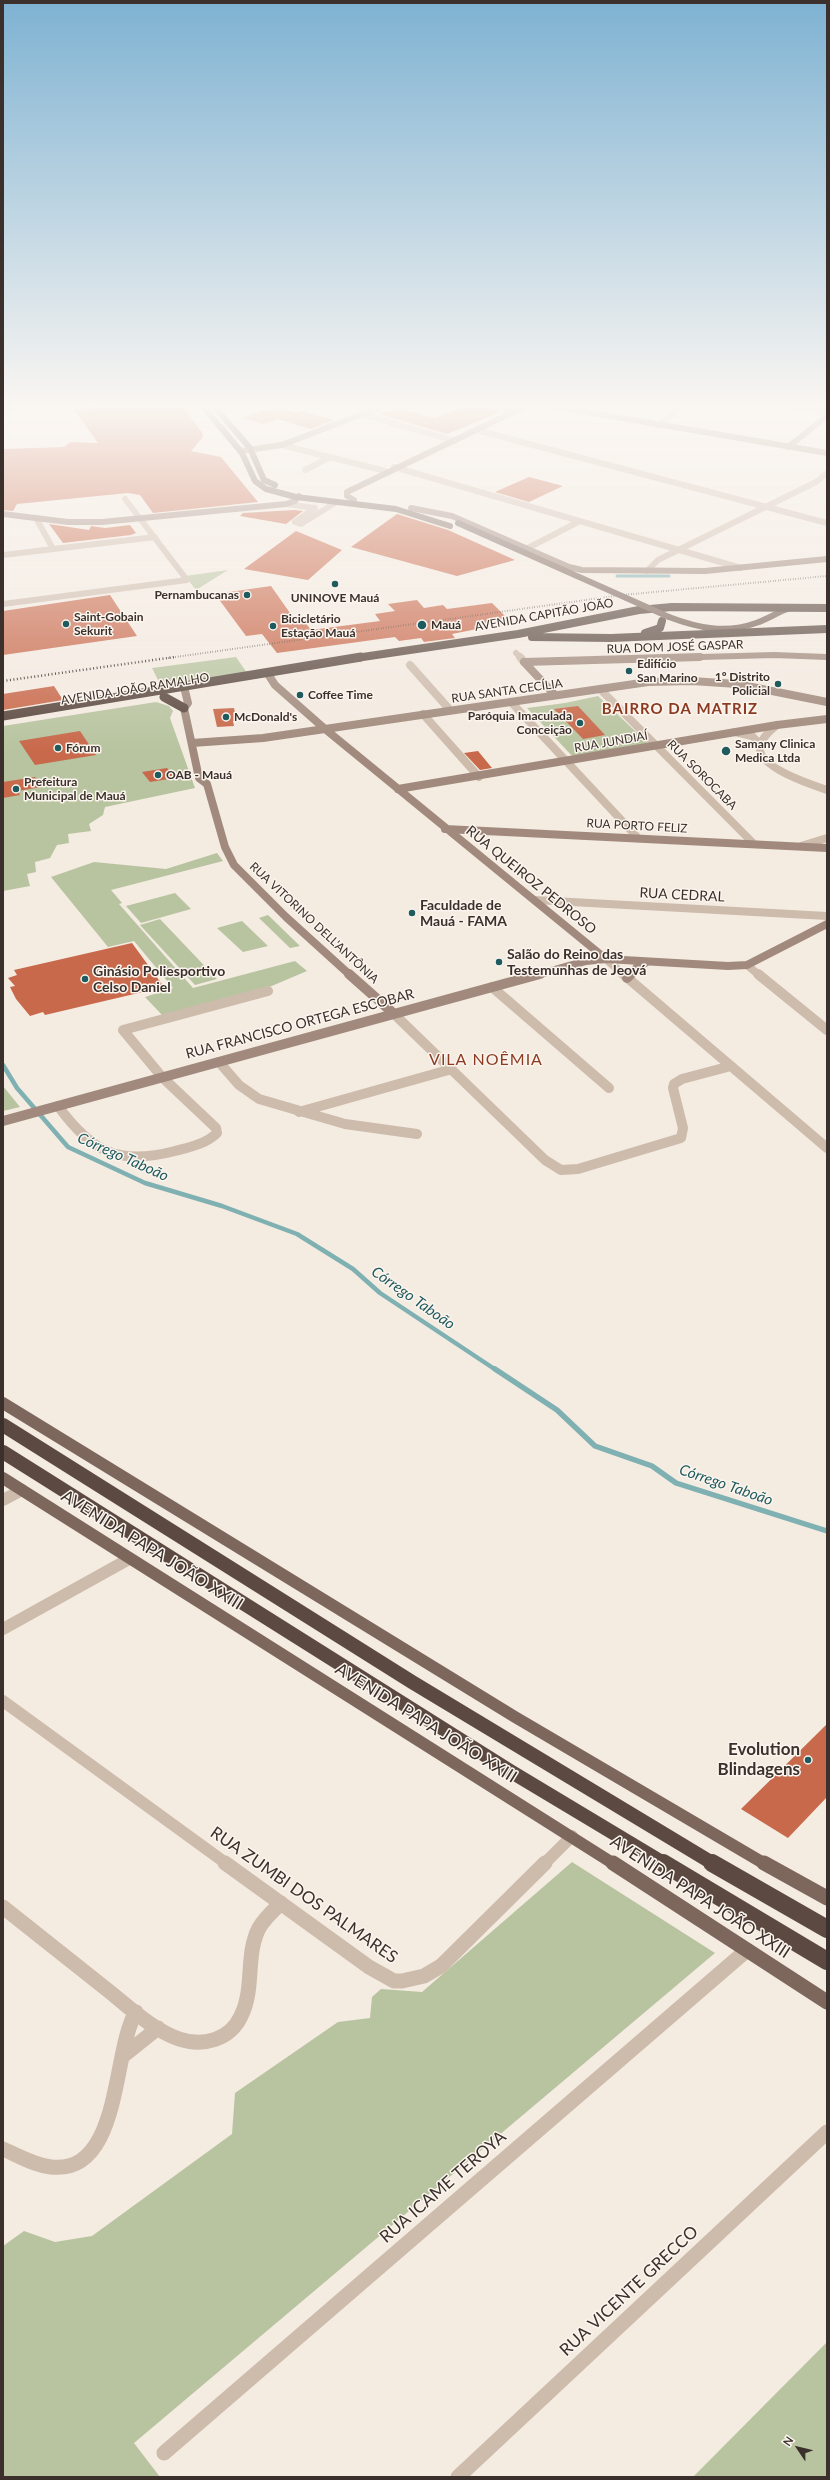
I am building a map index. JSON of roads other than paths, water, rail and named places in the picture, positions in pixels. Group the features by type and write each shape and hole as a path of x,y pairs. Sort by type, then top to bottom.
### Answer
{"highway":[{"name":"AVENIDA CAPITÃO JOÃO","path":"270,676 389,652 518,634 655,608 808,607 827,609"},
{"path":"790,608 815,612 827,617"},
{"path":"518,634 648,633 660,628 664,619"},
{"name":"AVENIDA CAPITÃO JOÃO","path":"270,676 401,654 512,639 796,630 826,625"},
{"path":"185,690 191,684 270,676"},
{"name":"AVENIDA JOÃO RAMALHO","path":"3,716 185,690 270,676"},
{"name":"AVENIDA JOÃO RAMALHO","path":"3,722 164,697 185,690"},
{"path":"164,697 184,708"},
{"name":"AVENIDA PAPA JOÃO XXIII","path":"3,1425 157,1524 604,1799 827,1928"},
{"name":"AVENIDA PAPA JOÃO XXIII","path":"3,1452 524,1779 827,1961"}],"main road":[{"path":"431,520 450,526 664,619 700,628 738,628 754,624 770,615 790,608"},
{"path":"448,520 458,523 687,631 705,634"},
{"path":"3,1403 540,1732 730,1845 827,1898"},
{"name":"AVENIDA PAPA JOÃO XXIII","path":"3,1478 129,1559 572,1836 827,2002"}],"street":[{"path":"37,520 53,549"},
{"path":"3,604 187,580 142,520 83,522 56,520"},
{"path":"298,520 295,522 301,524 308,520"},
{"path":"461,520 569,567 590,571 667,571 741,568 827,559"},
{"path":"576,520 741,568"},
{"path":"647,571 652,563 741,520"},
{"path":"815,520 827,523"},
{"path":"526,548 580,521"},
{"path":"3,555 155,537"},
{"path":"667,557 662,562 667,571"},
{"path":"516,653 555,696"},
{"name":"RUA DOM JOSÉ GASPAR","path":"524,662 774,655 827,657"},
{"path":"410,665 450,710"},
{"name":"RUA QUEIROZ PEDROSO","path":"270,676 276,685 325,729 445,829 535,900 606,959 827,1148"},
{"name":"RUA SANTA CECÍLIA","path":"192,743 263,738 648,682 692,681 737,684 826,702"},
{"name":"RUA SOROCABA","path":"600,689 753,843"},
{"name":"RUA VITORINO DELL'ANTÔNIA","path":"185,690 188,703 184,708 199,778 207,784 225,847 234,865 286,917 393,1013"},
{"path":"511,702 565,762 638,838"},
{"path":"423,714 478,777"},
{"name":"RUA JUNDIAÍ","path":"398,789 478,777 777,725 827,719"},
{"path":"777,725 765,737 760,751 770,763 786,773 827,790"},
{"path":"735,732 752,736 761,745"},
{"name":"RUA PORTO FELIZ","path":"445,829 753,843 827,848"},
{"path":"801,846 827,838"},
{"name":"RUA CEDRAL","path":"535,900 827,916"},
{"path":"827,924 747,965 827,1030"},
{"name":"RUA FRANCISCO ORTEGA ESCOBAR","path":"3,1121 573,964 606,959 728,966 747,965"},
{"path":"627,978 636,968 649,961"},
{"path":"492,987 609,1088"},
{"path":"58,1106 85,1141 100,1150 118,1156 149,1158 204,1142 214,1137 217,1133 216,1128 162,1077 123,1030 268,990"},
{"path":"393,1013 545,1160 555,1168 571,1171 681,1138 683,1128 673,1088 674,1084 682,1079 732,1066"},
{"path":"219,1062 248,1093 259,1099 299,1112 345,1124 418,1134"},
{"path":"299,1112 452,1069"},
{"path":"3,1500 22,1490"},
{"path":"3,1629 129,1559"},
{"name":"RUA ZUMBI DOS PALMARES","path":"3,1701 369,1967 394,1981 416,1978 433,1972 442,1966 572,1836"},
{"path":"3,1907 158,2028 181,2040 194,2042 220,2039 232,2031 245,2008 257,1929 282,1903"},
{"name":"RUA ICAME TEROYA","path":"164,2453 747,1950"},
{"path":"3,2149 44,2165 58,2167 71,2166 86,2158 103,2132 123,2056 126,2031 136,2012"},
{"path":"123,2056 158,2028"},
{"name":"RUA VICENTE GRECCO","path":"458,2477 827,2132"}],"waterway":[{"path":"617,576 669,576"},
{"name":"Córrego Taboão","path":"3,1065 17,1088 68,1147 145,1183 222,1206 297,1234 353,1269 380,1293 496,1370"},
{"name":"Córrego Taboão","path":"495,1369 557,1410 595,1446 652,1466 676,1483 827,1531"}],"railway":[{"path":"168,658 622,595 827,576"},
{"path":"3,681 175,657"}],"place":[{"name":"UNINOVE Mauá","path":"335,584"},
{"name":"Pernambucanas","path":"247,595"},
{"name":"Saint-Gobain Sekurit","path":"66,624"},
{"name":"Mauá","path":"422,625"},
{"name":"Bicicletário Estação Mauá","path":"273,626"},
{"name":"Edifício San Marino","path":"629,671"},
{"name":"1º Distrito Policial","path":"778,684"},
{"name":"Coffee Time","path":"300,695"},
{"name":"McDonald's","path":"226,717"},
{"name":"Paróquia Imaculada Conceição","path":"580,723"},
{"name":"Fórum","path":"58,748"},
{"name":"Samany Clinica Medica Ltda","path":"726,751"},
{"name":"OAB - Mauá","path":"158,775"},
{"name":"Prefeitura Municipal de Mauá","path":"16,789"},
{"name":"Faculdade de Mauá - FAMA","path":"412,913"},
{"name":"Salão do Reino das Testemunhas de Jeová","path":"499,962"},
{"name":"Ginásio Poliesportivo Celso Daniel","path":"85,979"},
{"name":"Evolution Blindagens","path":"808,1760"}],"district":[{"name":"BAIRRO DA MATRIZ","path":"680,709"},
{"name":"VILA NOÊMIA","path":"486,1060"}]}
